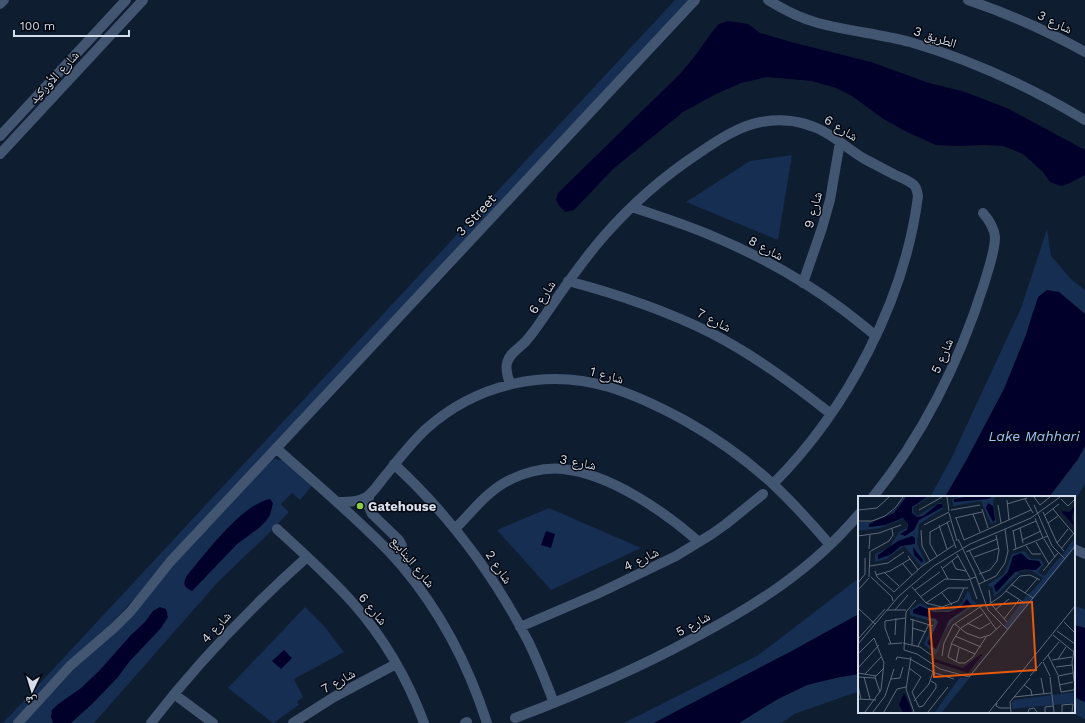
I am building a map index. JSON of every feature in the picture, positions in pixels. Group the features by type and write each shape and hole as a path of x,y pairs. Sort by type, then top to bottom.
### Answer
{"street":[{"path":"0,4 4,0"},
{"name":"شارع الأوركيد","path":"0,136 126,0"},
{"path":"120,24 122,15 136,0"},
{"name":"شارع الأوركيد","path":"1,152 143,0"},
{"name":"3 Street","path":"18,723 70,666 131,611 170,562 695,0"},
{"name":"3 الطريق","path":"768,0 792,13 817,22 910,42 979,66 1030,89 1085,120"},
{"name":"شارع 3","path":"968,0 1020,20 1085,52"},
{"name":"شارع 6","path":"510,384 506,367 511,355 534,332 568,282 603,236 656,185 681,165 736,130 759,122 771,121 799,122 814,127 828,134 868,160 908,180 917,190 918,196 910,239 900,275 876,336 854,377 819,433 790,468 774,484"},
{"name":"شارع 9","path":"803,283 830,200 840,142"},
{"name":"شارع 8","path":"632,207 688,226 758,257 803,283 841,309 876,336"},
{"name":"شارع 5","path":"874,496 885,483 930,411 957,356 969,327 987,274 994,247 995,236 993,228 983,213"},
{"name":"شارع 7","path":"568,282 605,291 642,303 711,333 774,370 831,414"},
{"name":"شارع 1","path":"369,496 410,445 427,428 446,413 484,392 510,384 543,379 589,382 628,394 697,427 747,462 774,484 803,513 830,545"},
{"name":"شارع الينابيع","path":"276,448 338,502 382,544 421,590 468,671 487,723"},
{"name":"شارع 2","path":"394,464 410,479 455,530 490,576 507,602 538,664 554,703"},
{"name":"شارع 3","path":"455,530 486,497 503,483 522,475 542,470 562,469 598,478 639,498 663,513 698,542"},
{"name":"شارع 4","path":"520,628 626,581 676,556 726,524 763,494"},
{"path":"338,502 350,502 369,496 368,505 372,514 399,540 402,545 404,551 402,566"},
{"name":"شارع 5","path":"515,718 620,675 684,644 728,620 769,595 801,571 830,545 858,515"},
{"name":"شارع 6","path":"277,529 331,580 362,614 396,664 415,699 424,723"},
{"path":"1075,549 1085,554"},
{"name":"شارع 4","path":"152,723 174,694 234,626 307,557"},
{"name":"شارع 7","path":"293,723 334,697 396,664"},
{"path":"174,694 213,723"}],"shaded area":[{"path":"675,0 695,0 18,723 3,723"},
{"path":"792,155 778,240 686,202 750,161"},
{"path":"1047,229 1051,256 1071,279 1085,290 1085,314 1059,293 1033,311 1026,335 1004,389 966,461 946,496 931,496 951,459 1021,308"},
{"path":"1085,446 1085,484 1075,500 1075,496 1050,496 1078,459"},
{"path":"275,459 283,460 312,486 300,500 292,493 281,504 289,512 218,582 94,723 24,723 74,669 132,617 166,573 270,461"},
{"path":"549,508 641,548 551,590 497,530"},
{"path":"858,579 858,615 654,723 624,723 757,656"},
{"path":"1075,606 1085,609 1085,628 1075,625"},
{"path":"305,607 324,626 344,652 294,679 303,697 297,702 299,705 273,723 228,688"},
{"path":"858,674 858,692 794,714 782,723 739,723 789,693 807,685 833,678"},
{"path":"1075,697 1085,702 1085,719 1071,713 1075,713"}],"water":[{"path":"728,21 748,24 760,33 791,42 871,62 929,83 962,91 1007,108 1085,150 1085,175 1061,186 1050,182 1043,172 1023,154 1003,146 936,145 905,131 882,118 852,96 836,88 812,81 767,77 741,83 716,94 683,112 613,169 574,210 566,212 560,207 556,200 558,193 681,73 719,24"},
{"name":"Lake Mahhari","path":"1047,290 1059,292 1085,314 1085,446 1078,459 1050,496 946,496 1004,389 1026,335 1038,297"},
{"path":"270,499 273,503 270,515 266,521 237,544 192,591 187,588 184,584 186,577 224,532 248,510 259,503"},
{"path":"546,531 555,534 551,548 541,545"},
{"path":"160,607 166,609 168,617 161,628 129,662 118,677 71,723 53,723 51,717 52,710 81,688 99,671 131,635 145,622 153,611"},
{"path":"858,615 858,674 807,685 778,699 739,723 654,723"},
{"path":"1075,625 1085,628 1085,702 1075,697"},
{"path":"284,650 292,658 281,669 272,661"}],"place":[{"name":"Gatehouse","path":"360,506"}]}
